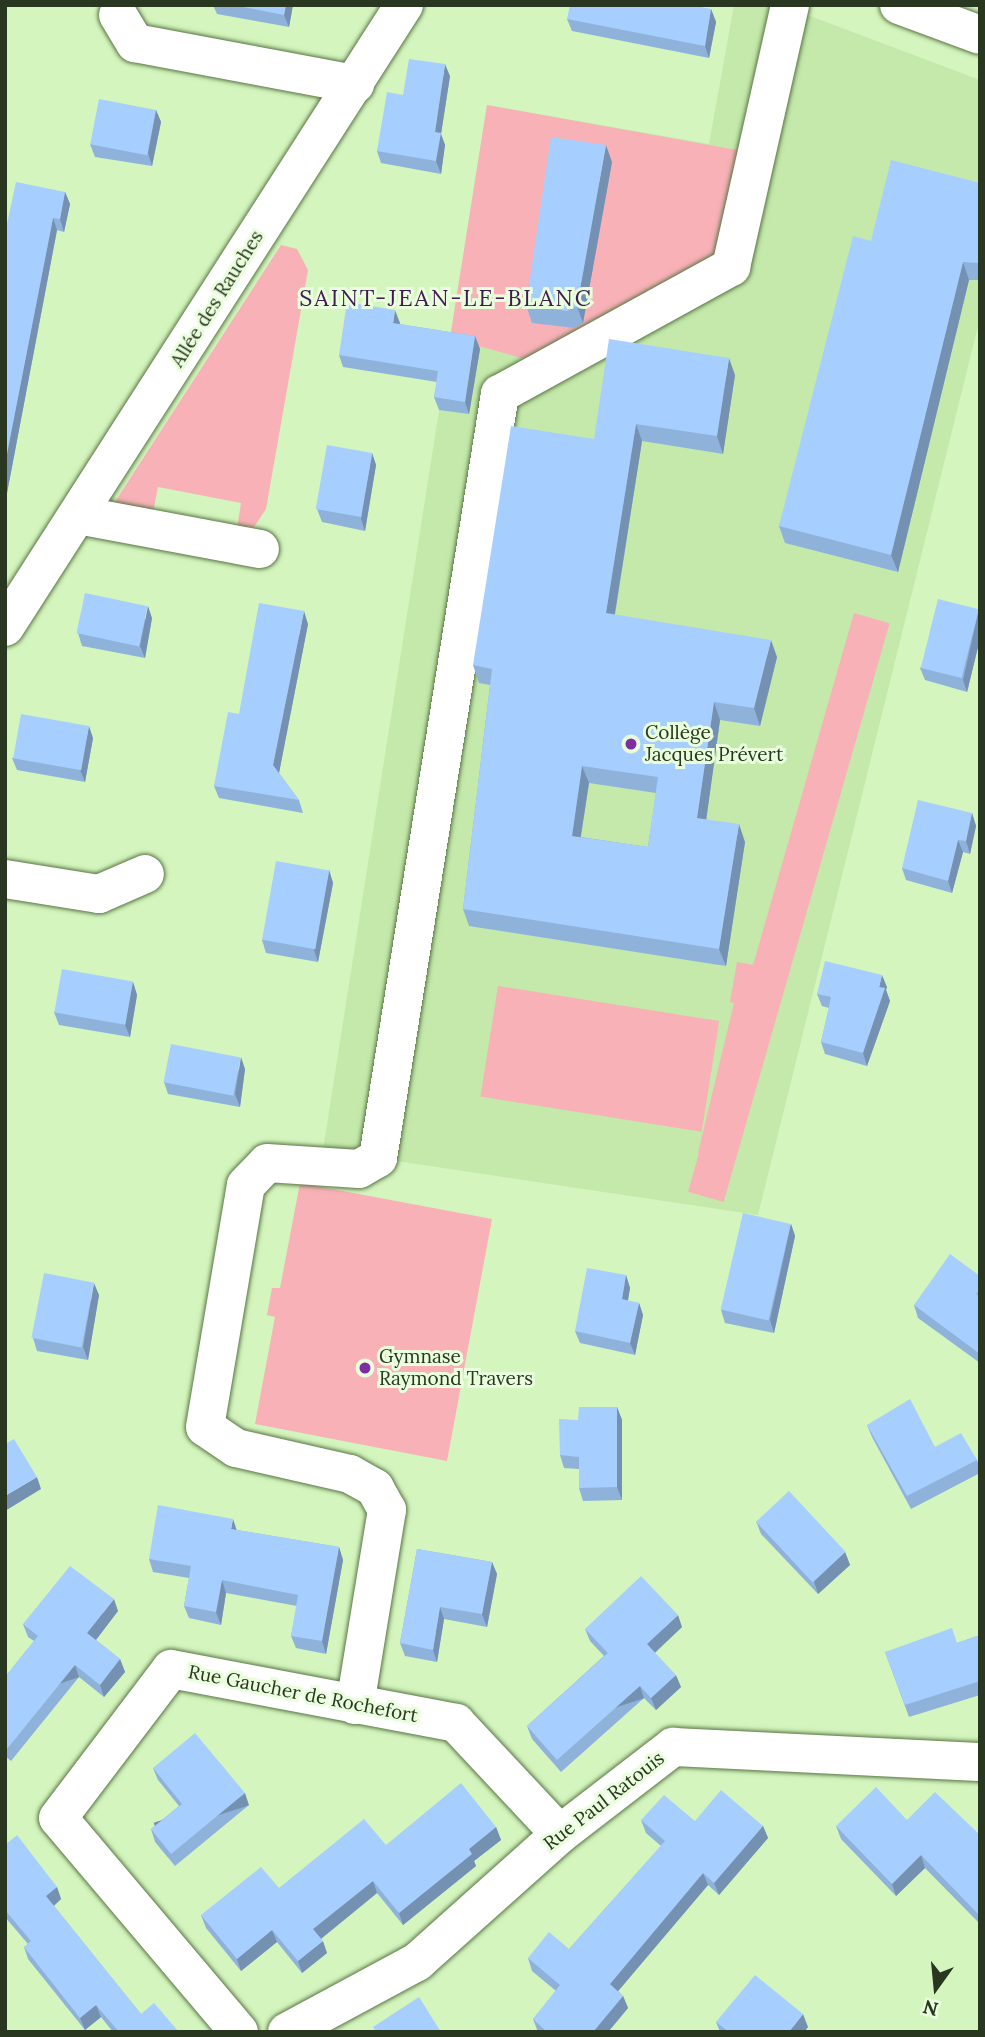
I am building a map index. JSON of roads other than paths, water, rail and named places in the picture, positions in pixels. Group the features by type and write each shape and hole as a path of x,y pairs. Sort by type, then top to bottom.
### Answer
{"street":[{"name":"Allée des Rauches","path":"5,627 404,5"},
{"path":"355,1705 387,1510 375,1488 349,1474 236,1448 205,1427 246,1185 267,1163 359,1169 378,1158 500,394 732,267 790,5"},
{"path":"899,5 980,35"},
{"path":"118,15 135,43 355,84"},
{"path":"78,515 260,549"},
{"path":"5,879 99,894 145,874"},
{"name":"Rue Gaucher de Rochefort","path":"239,2032 58,1818 171,1670 456,1724 560,1834"},
{"name":"Rue Paul Ratouis","path":"287,2032 417,1962 560,1834 673,1747 980,1762"}],"place":[{"name":"Collège Jacques Prévert","path":"631,744"},
{"name":"Gymnase Raymond Travers","path":"365,1368"}],"district":[{"name":"SAINT-JEAN-LE-BLANC","path":"446,298"}]}
